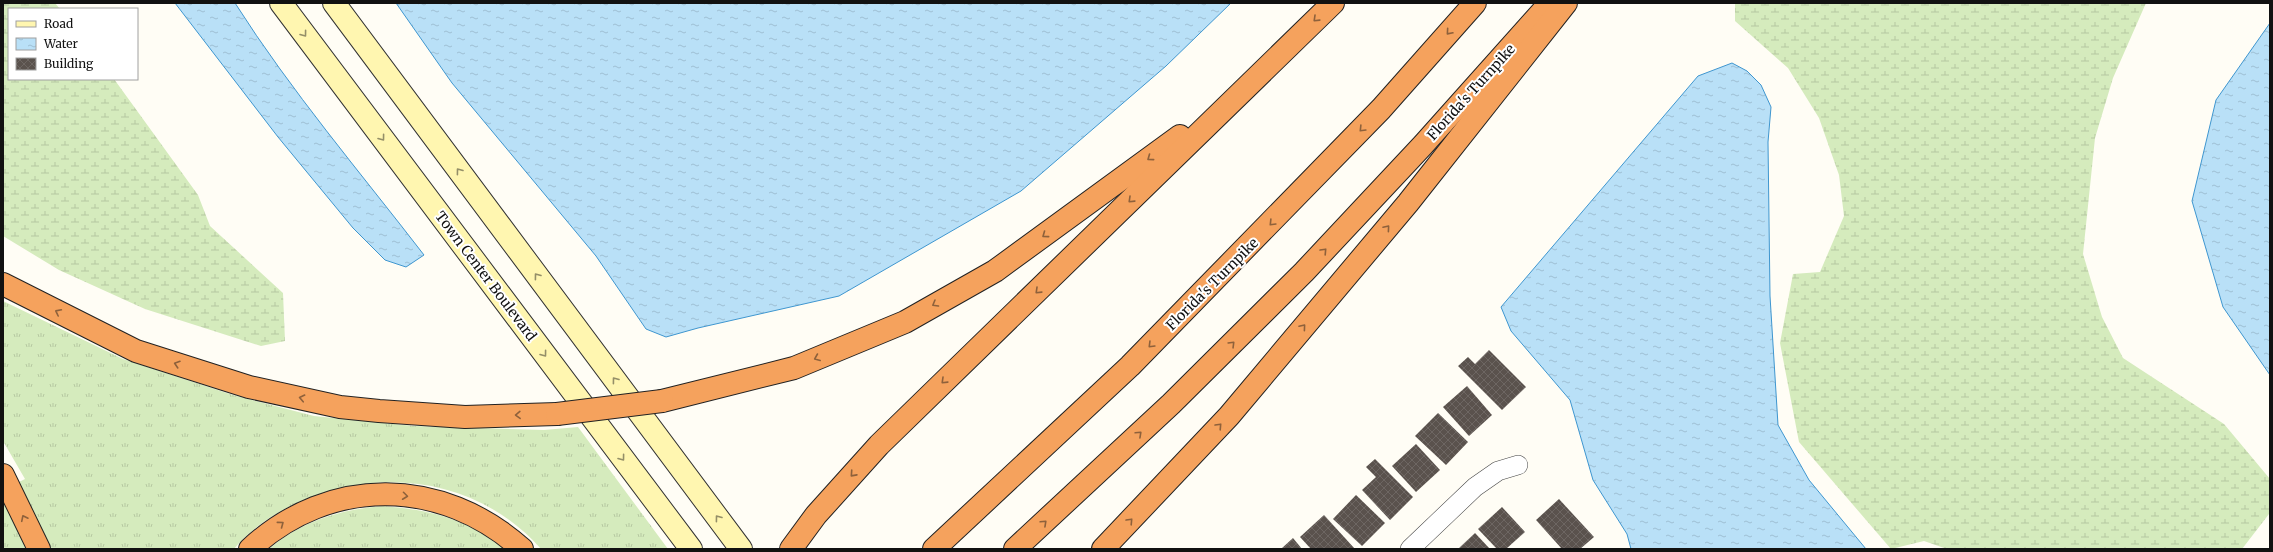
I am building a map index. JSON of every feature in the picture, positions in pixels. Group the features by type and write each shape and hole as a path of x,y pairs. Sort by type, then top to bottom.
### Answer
{"highway":[{"path":"792,549 816,515 879,445 1333,3"},
{"name":"Florida's Turnpike","path":"934,549 1147,350 1381,109 1475,3"},
{"name":"Florida's Turnpike","path":"1015,549 1171,404 1304,272 1423,145 1550,3"},
{"path":"1103,549 1229,416 1408,203 1566,3"},
{"path":"3,284 136,351 249,387 340,407 466,417 557,414 662,401 794,368 904,322 995,271 1207,117 1299,36"},
{"path":"6,481 39,549"},
{"path":"250,549 287,520 310,509 352,497 389,494 428,499 468,512 502,532 522,549"}],"main road":[{"name":"Town Center Boulevard","path":"281,3 691,549"},
{"path":"334,3 741,549"}],"street":[{"path":"1410,549 1475,487 1498,471 1518,465"}],"green space":[{"path":"3,3 55,3 59,8 8,8 8,80 115,80 198,195 210,226 283,293 285,341 261,346 145,309 59,270 3,236"},
{"path":"1735,3 2146,3 2113,78 2095,138 2083,254 2102,317 2123,358 2224,424 2270,479 2269,514 2242,549 1947,549 1924,541 1891,549 1799,442 1780,343 1793,274 1820,272 1844,216 1839,175 1819,118 1788,68 1735,21"},
{"path":"3,301 123,359 233,395 314,416 414,426 544,430 578,427 668,549 541,549 517,526 490,507 461,494 430,486 399,482 367,484 335,490 303,500 266,520 241,541 234,549 3,549 3,490 25,479 3,441"},
{"path":"384,506 419,510 448,518 476,530 505,549 269,549 281,539 308,524 323,518 353,510"}],"water":[{"path":"175,3 235,3 279,68 326,131 424,255 406,267 385,260 353,228 278,137"},
{"path":"396,3 1231,3 1166,66 1021,191 839,296 698,328 666,337 646,329 596,256 452,83"},
{"path":"2270,23 2270,375 2223,307 2192,201 2216,100"},
{"path":"1732,63 1747,71 1761,85 1771,107 1768,142 1770,296 1778,425 1809,480 1866,549 1631,549 1627,534 1593,480 1570,400 1511,331 1501,307 1698,76"}],"building":[{"path":"1489,350 1526,387 1502,410 1458,366 1468,357 1475,364"},
{"path":"1467,386 1492,415 1469,436 1443,407"},
{"path":"1438,413 1468,442 1446,465 1415,436"},
{"path":"1416,444 1440,470 1416,492 1392,466"},
{"path":"1375,459 1413,497 1390,520 1362,490 1376,477 1366,467"},
{"path":"1356,495 1385,523 1362,546 1333,519"},
{"path":"1559,499 1594,537 1580,549 1562,549 1536,520"},
{"path":"1502,507 1525,532 1506,549 1497,549 1478,529"},
{"path":"1324,515 1355,549 1311,549 1300,537"},
{"path":"1475,533 1490,549 1458,549"},
{"path":"1293,538 1302,549 1281,549"}]}
